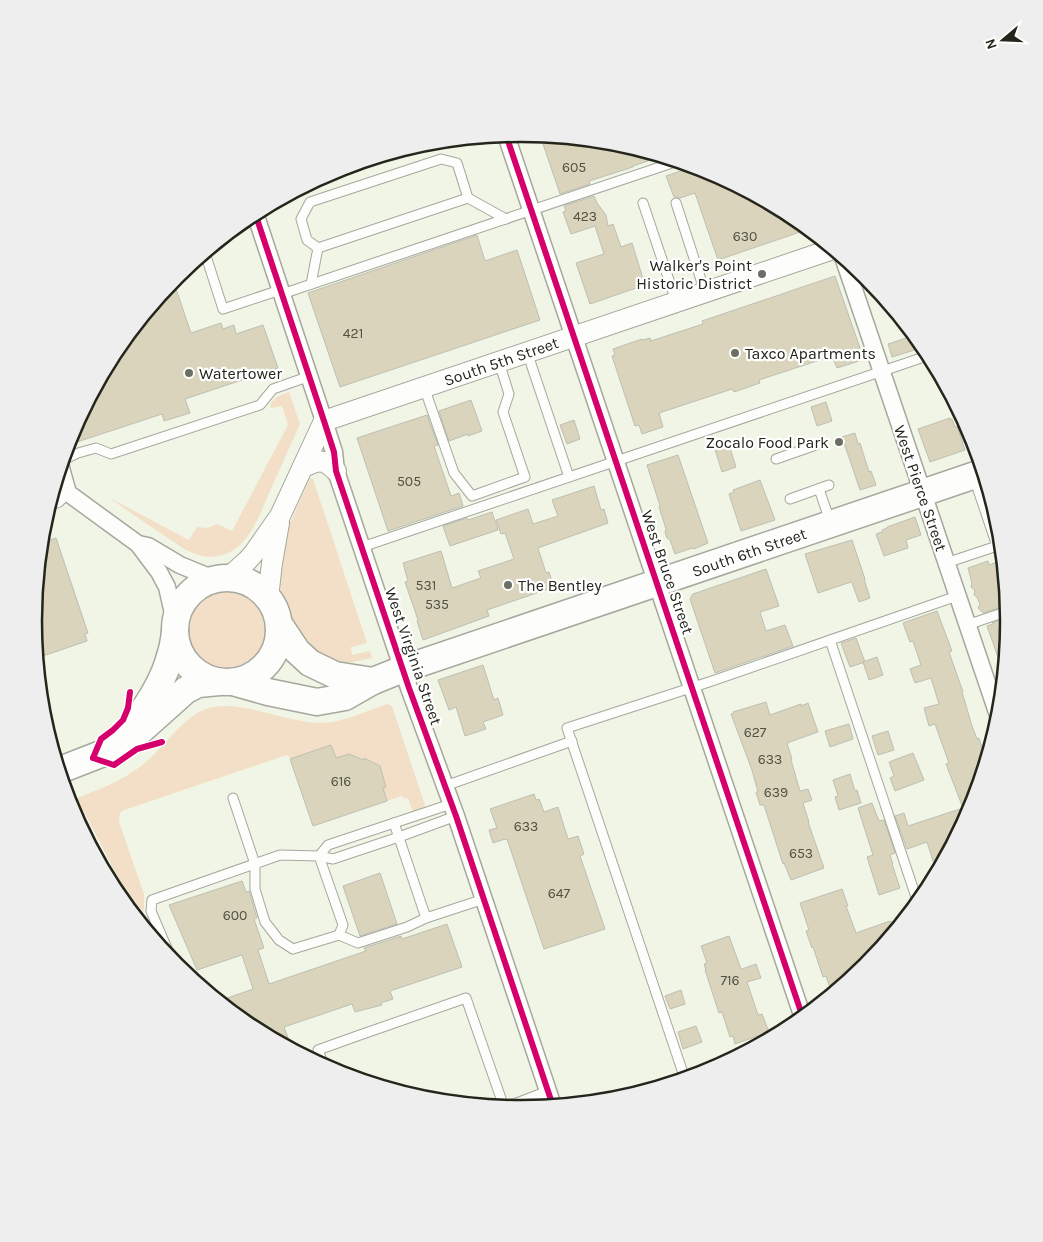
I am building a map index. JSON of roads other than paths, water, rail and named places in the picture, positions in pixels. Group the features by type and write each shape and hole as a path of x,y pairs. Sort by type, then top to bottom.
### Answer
{"main road":[{"name":"South 6th Street","path":"66,768 93,758 139,732 186,690 198,684 226,682 317,702 345,697 373,681 403,669 977,475"},
{"path":"279,624 278,641 272,656 262,668 249,677 226,682 206,678 193,670 184,659 178,646 175,627 180,607 200,585 221,579 243,581 257,587 268,598 275,610 279,624 297,650 310,662 335,675 373,681"},
{"name":"South 6th Street","path":"128,737 132,725 146,708 162,678 170,656 175,627"}],"street":[{"name":"West Bruce Street","path":"509,142 800,1010"},
{"name":"West Virginia Street","path":"258,221 334,452 336,471 484,899 550,1098"},
{"name":"South 5th Street","path":"324,421 826,251"},
{"name":"West Pierce Street","path":"849,272 993,701"},
{"path":"138,544 148,546 180,565 221,579 247,561 280,516 324,421"},
{"path":"303,467 321,461 328,463 336,471"},
{"path":"64,480 68,493 138,544 159,572 167,587 175,627"},
{"path":"268,598 280,516"}],"lane":[{"path":"318,248 307,240 300,219 310,202 441,159 457,163 468,198 506,219"},
{"path":"207,260 224,309 311,284 667,165"},
{"path":"318,248 468,198"},
{"path":"643,203 676,302"},
{"path":"676,203 705,292"},
{"path":"311,284 318,248"},
{"path":"528,352 569,477"},
{"path":"362,548 922,359"},
{"path":"424,387 454,473 472,496 525,478 503,412 509,394 498,362"},
{"path":"72,456 96,448 111,454 260,405 272,389 310,376"},
{"path":"776,459 816,445"},
{"path":"790,499 829,485"},
{"path":"819,489 831,524"},
{"path":"58,502 68,493"},
{"path":"946,563 994,547"},
{"path":"683,1072 567,728 957,596"},
{"path":"967,625 1000,614"},
{"path":"830,640 915,894"},
{"path":"445,786 572,742"},
{"path":"233,798 256,864 255,889 265,922 279,940 293,949 339,935 358,944 407,927 426,918 484,899"},
{"path":"320,856 328,845 394,824 453,810"},
{"path":"163,939 151,911 152,900 280,855 320,856 333,859 399,837 453,810"},
{"path":"394,824 426,918"},
{"path":"320,856 343,925 339,935"},
{"path":"320,1056 318,1050 466,998 502,1099"}],"place":[{"name":"Walker's Point Historic District","path":"762,274"},
{"name":"Taxco Apartments","path":"735,353"},
{"name":"Watertower","path":"189,373"},
{"name":"Zocalo Food Park","path":"839,442"},
{"name":"The Bentley","path":"508,585"}]}
